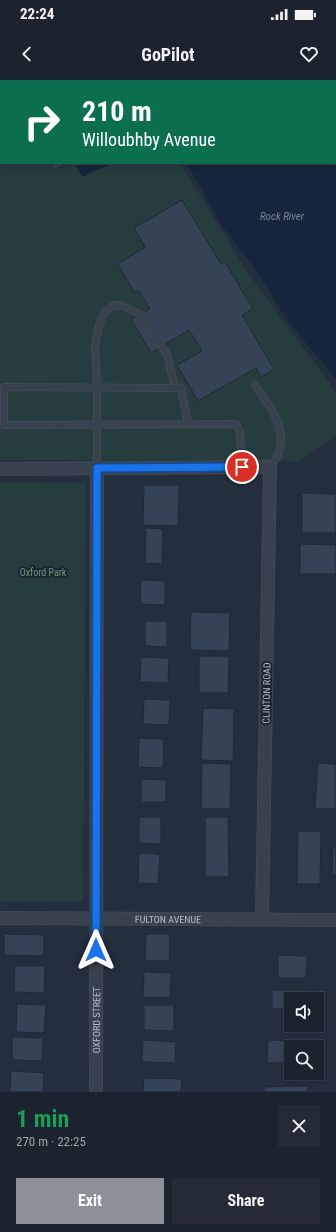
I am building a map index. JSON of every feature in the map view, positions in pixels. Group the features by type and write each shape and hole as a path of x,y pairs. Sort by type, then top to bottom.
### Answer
{"street":[{"path":"0,469 270,467"},
{"name":"CLINTON ROAD","path":"262,919 270,467"},
{"name":"OXFORD STREET","path":"96,1092 97,468"},
{"name":"FULTON AVENUE","path":"0,918 336,920"}],"lane":[{"path":"97,468 97,387 95,345 97,332 104,313 114,306 123,306 140,314 166,354 175,388"},
{"path":"255,386 272,410 280,425 282,441 278,455 270,467"},
{"path":"188,423 181,388 4,387 4,426 188,423 236,424 240,432 242,467"}],"green space":[{"path":"0,164 181,164 248,273 336,392 336,437 300,461 0,460"},
{"name":"Oxford Park","path":"0,482 86,483 83,902 0,902"}],"water":[{"path":"76,164 111,164 82,177"},
{"name":"Rock River","path":"188,164 336,164 336,379 288,321 258,273 220,223"}],"building":[{"path":"50,164 66,165 53,170"},
{"path":"182,200 221,264 225,262 253,309 242,315 274,369 261,377 256,368 198,401 177,365 202,351 189,330 151,353 131,319 150,309 139,291 134,292 118,264 145,247 134,228"},
{"path":"144,485 179,485 178,526 143,525"},
{"path":"302,493 336,494 336,533 302,533"},
{"path":"146,528 163,529 162,564 145,563"},
{"path":"300,544 336,545 336,574 300,574"},
{"path":"141,580 165,581 165,605 140,604"},
{"path":"191,612 230,613 229,651 190,650"},
{"path":"145,621 167,621 167,647 145,646"},
{"path":"199,656 229,656 228,693 199,693"},
{"path":"141,657 169,658 168,683 140,682"},
{"path":"144,699 170,700 169,725 143,724"},
{"path":"203,708 234,709 233,761 201,760"},
{"path":"139,738 164,739 163,768 138,767"},
{"path":"202,763 231,764 230,809 201,809"},
{"path":"318,763 336,764 336,809 315,809"},
{"path":"141,779 166,780 166,802 141,802"},
{"path":"139,817 161,817 161,844 139,843"},
{"path":"205,817 228,817 229,877 205,877"},
{"path":"298,831 321,831 320,884 297,884"},
{"path":"333,848 336,848 336,875 332,875"},
{"path":"139,853 160,854 158,884 138,883"},
{"path":"4,934 44,935 44,956 4,955"},
{"path":"146,934 170,934 169,961 145,961"},
{"path":"278,955 307,956 306,978 278,978"},
{"path":"15,966 45,966 44,993 14,992"},
{"path":"144,972 171,973 170,998 143,997"},
{"path":"272,990 307,990 307,992 284,992 284,1009 272,1009"},
{"path":"17,1004 46,1005 44,1033 16,1032"},
{"path":"144,1005 174,1005 174,1031 144,1030"},
{"path":"12,1037 43,1038 42,1061 12,1060"},
{"path":"143,1040 176,1042 175,1063 142,1062"},
{"path":"268,1040 284,1040 284,1063 267,1063"},
{"path":"11,1071 44,1073 43,1092 10,1092"},
{"path":"144,1078 182,1079 181,1092 143,1092"},
{"path":"308,1086 308,1092 264,1092 264,1087"}],"route":[{"path":"96,950 97,468 242,467"}]}
